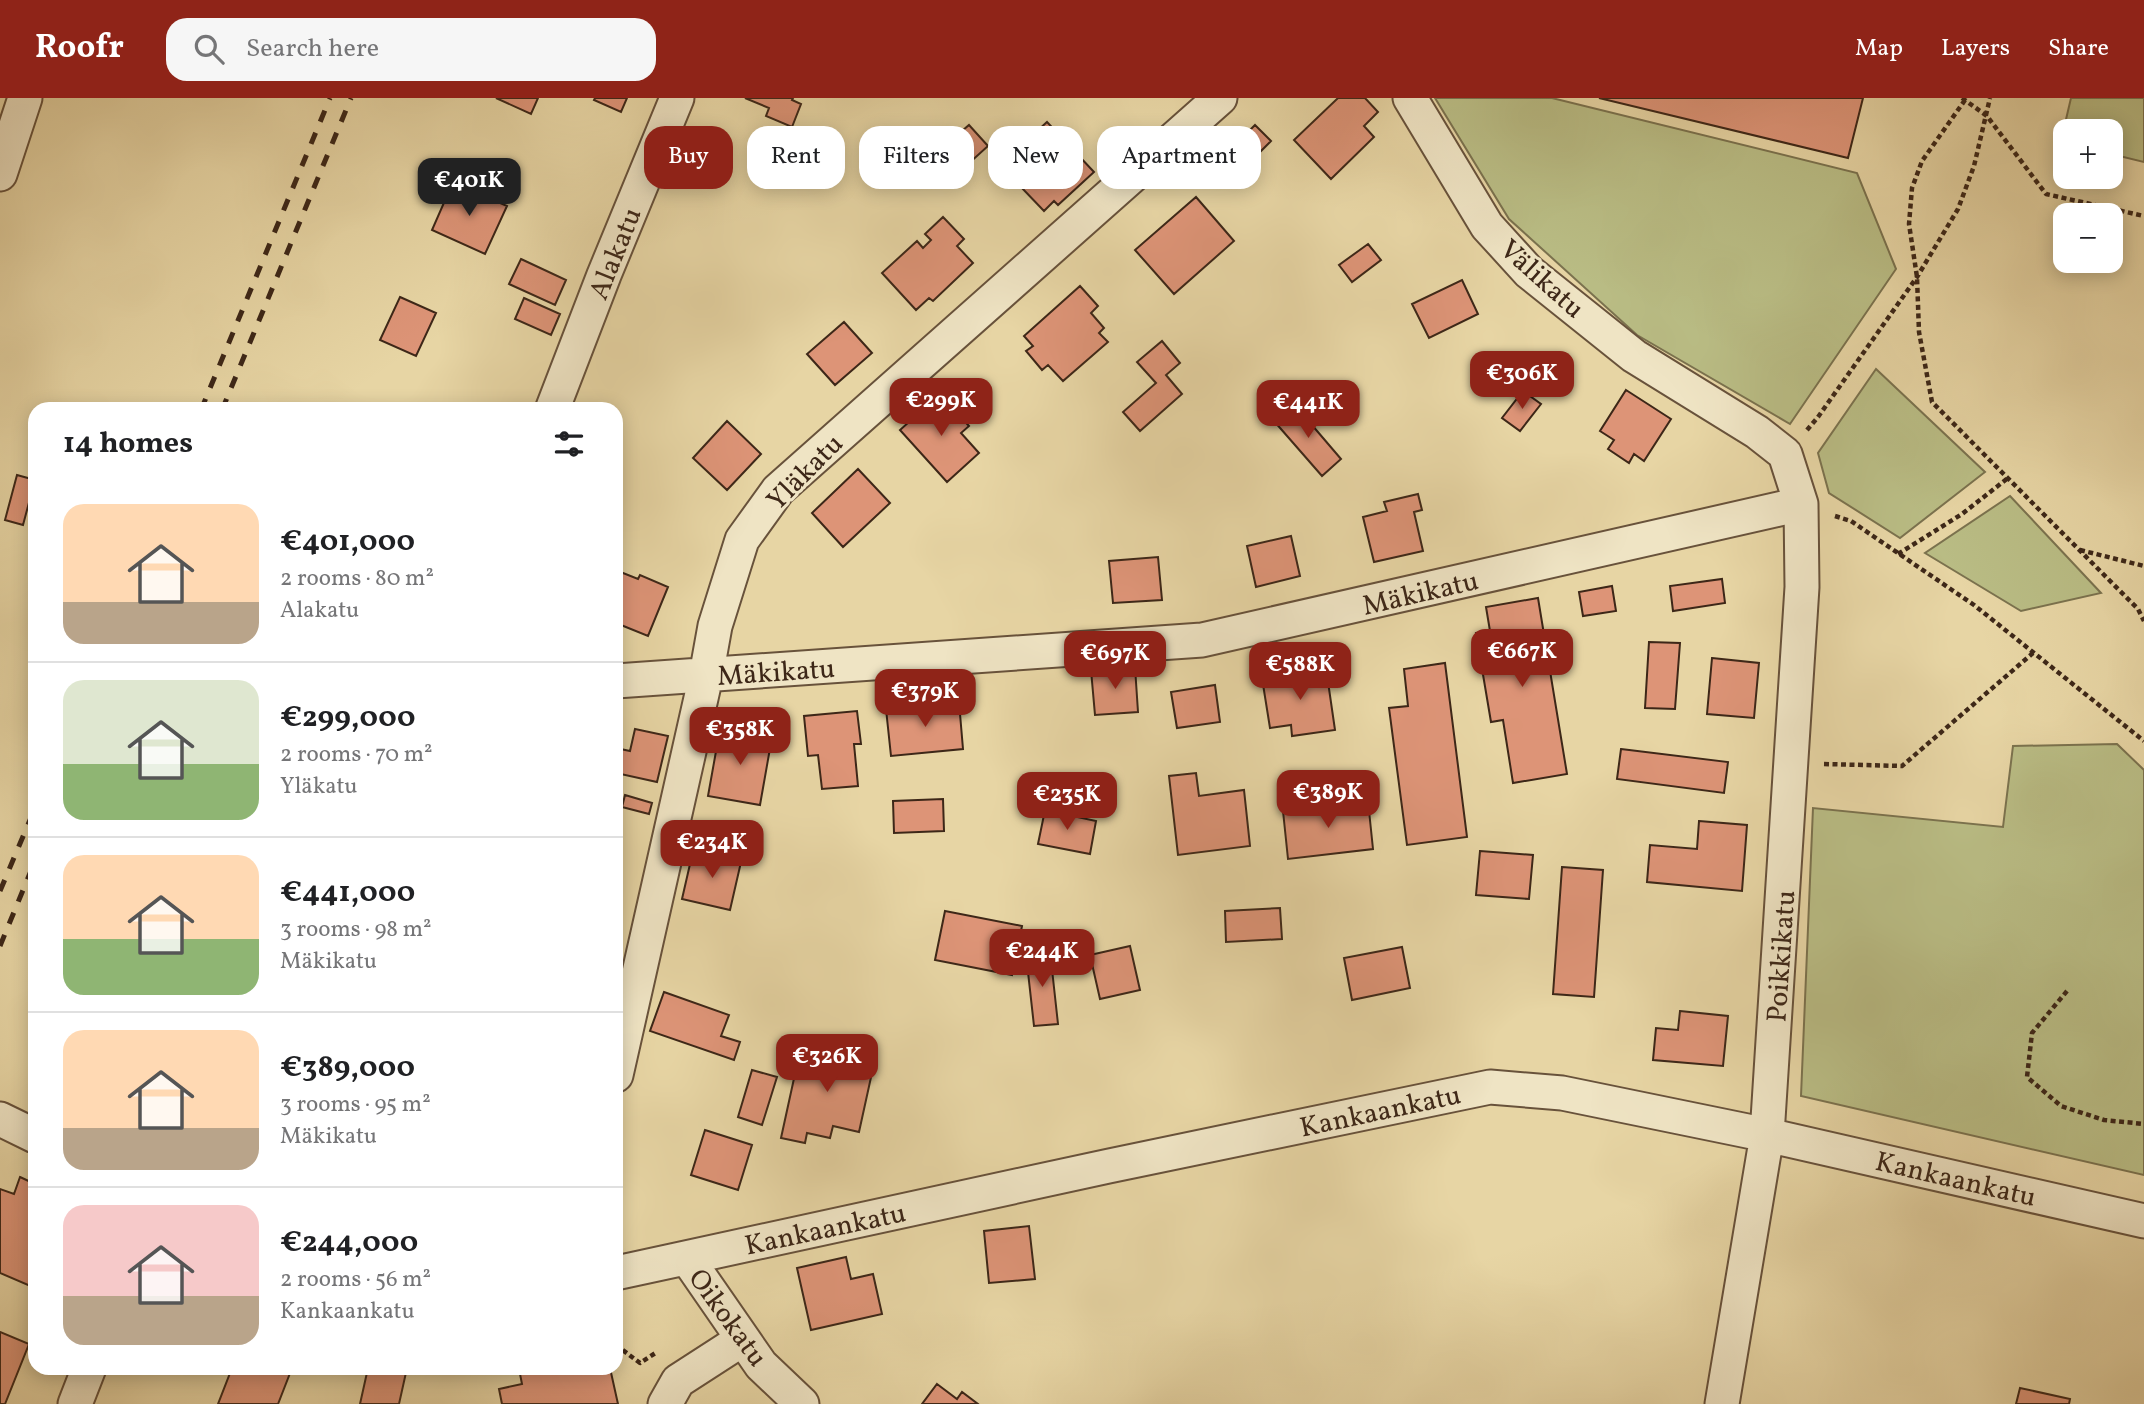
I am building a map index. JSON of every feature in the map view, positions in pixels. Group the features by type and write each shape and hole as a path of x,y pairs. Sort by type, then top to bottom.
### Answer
{"street":[{"path":"0,174 25,98"},
{"name":"Alakatu","path":"555,402 677,98"},
{"name":"Yläkatu","path":"623,1044 715,626 742,540 778,490 1220,98"},
{"name":"Välikatu","path":"1409,98 1487,226 1529,272 1634,356 1757,432 1785,454"},
{"path":"1785,454 1801,504"},
{"name":"Mäkikatu","path":"623,681 1202,640 1801,504"},
{"name":"Poikkikatu","path":"1722,1404 1767,1135 1802,587 1801,504"},
{"name":"Kankaankatu","path":"623,1264 687,1258 1490,1087 1562,1093 1767,1135 2144,1221"},
{"path":"0,1119 28,1133"},
{"name":"Oikokatu","path":"687,1258 761,1365 802,1404"},
{"path":"665,1404 678,1381 743,1339"},
{"path":"75,1404 86,1375"}],"path":[{"path":"1785,454 1818,418 1917,276 1958,209 1973,166 1990,98"},
{"path":"2144,216 2046,194 1987,116 1964,99 1922,161 1912,188 1909,224 1917,276 1919,332 1933,402 2138,609 2144,621"},
{"path":"1898,554 1962,514 2008,478"},
{"path":"1801,504 1851,521 1974,605 2144,741"},
{"path":"2079,550 2144,566"},
{"path":"1792,763 1902,766 2033,653"},
{"path":"2067,991 2032,1033 2027,1077 2061,1106 2104,1120 2144,1124"},
{"path":"623,1350 640,1363 663,1347"}],"green space":[{"path":"1435,98 1552,98 1857,173 1896,269 1790,424 1637,335 1509,219"},
{"path":"2071,98 2144,98 2144,162 2123,157 2123,119 2066,119"},
{"path":"1876,369 1985,472 1900,538 1829,493 1818,453"},
{"path":"2010,496 2101,593 2021,611 1925,553"},
{"path":"2117,744 2144,770 2144,1175 1801,1096 1813,808 2003,827 2013,746"}],"building":[{"path":"496,98 538,98 531,114"},
{"path":"627,98 621,112 594,100"},
{"path":"745,98 793,98 792,100 801,104 792,126 766,116 769,108"},
{"path":"1338,98 1365,98 1378,112 1364,126 1374,137 1331,179 1294,140"},
{"path":"1599,98 1863,98 1848,158"},
{"path":"974,131 988,146 974,159"},
{"path":"1261,131 1271,141 1261,151"},
{"path":"1083,160 1094,172 1083,182"},
{"path":"453,182 507,206 485,254 432,230"},
{"path":"1023,189 1075,189 1058,205 1054,201 1044,211"},
{"path":"1196,197 1234,241 1174,294 1135,250"},
{"path":"943,217 964,239 957,246 973,263 933,301 929,298 916,310 882,273 917,241 923,248 931,240 925,234"},
{"path":"1368,244 1381,260 1352,282 1339,265"},
{"path":"521,259 566,280 555,305 509,284"},
{"path":"1462,280 1478,314 1429,338 1412,304"},
{"path":"1080,286 1098,306 1091,313 1104,328 1099,333 1108,342 1063,381 1048,365 1042,370 1026,351 1033,346 1024,336"},
{"path":"400,297 436,313 416,356 380,340"},
{"path":"524,298 560,314 551,335 515,319"},
{"path":"844,322 872,353 835,385 807,354"},
{"path":"1162,341 1180,363 1166,375 1182,394 1140,431 1123,412 1156,383 1137,362"},
{"path":"1626,390 1671,419 1644,461 1634,454 1629,463 1608,449 1614,440 1600,431"},
{"path":"1523,391 1541,404 1520,431 1502,418"},
{"path":"940,394 969,426 961,433 979,453 947,482 900,430"},
{"path":"1294,404 1341,459 1322,476 1274,421"},
{"path":"727,421 761,454 727,490 693,458"},
{"path":"858,469 890,503 843,547 812,513"},
{"path":"17,475 28,478 28,506 23,525 5,520"},
{"path":"1418,494 1422,510 1414,512 1423,551 1374,562 1363,517 1387,511 1384,502"},
{"path":"1291,536 1300,576 1256,587 1247,546"},
{"path":"1158,557 1162,600 1113,603 1109,561"},
{"path":"623,573 638,579 640,575 668,587 648,636 623,626"},
{"path":"1722,579 1725,603 1673,611 1670,586"},
{"path":"1612,586 1616,611 1583,616 1579,592"},
{"path":"1538,598 1567,774 1513,783 1503,720 1491,722 1476,633 1490,631 1486,607"},
{"path":"1649,642 1680,643 1675,709 1645,708"},
{"path":"1712,658 1759,663 1754,718 1707,714"},
{"path":"1445,663 1467,837 1407,845 1389,708 1408,706 1404,669"},
{"path":"1135,667 1138,712 1095,715 1091,670"},
{"path":"1326,668 1335,730 1292,736 1291,725 1270,728 1262,678"},
{"path":"1215,685 1220,722 1177,728 1171,692"},
{"path":"959,702 963,749 891,756 886,709"},
{"path":"857,711 861,744 854,744 858,786 822,789 818,755 808,756 804,716"},
{"path":"635,729 668,736 657,782 623,775 623,750 630,751"},
{"path":"720,729 772,737 760,805 708,796"},
{"path":"1621,749 1728,762 1724,793 1617,779"},
{"path":"1196,773 1199,796 1244,790 1250,846 1178,855 1169,776"},
{"path":"625,795 652,803 649,814 623,807"},
{"path":"943,799 944,831 894,833 893,801"},
{"path":"1368,801 1373,849 1288,859 1283,811"},
{"path":"1045,810 1096,821 1090,854 1038,844"},
{"path":"1699,821 1747,825 1742,891 1647,882 1650,845 1697,849"},
{"path":"693,851 741,862 730,910 682,899"},
{"path":"1480,851 1533,855 1529,899 1476,895"},
{"path":"1562,867 1603,870 1594,997 1553,994"},
{"path":"1280,908 1282,939 1226,942 1225,911"},
{"path":"945,911 1022,926 1012,975 935,960"},
{"path":"1130,946 1140,990 1100,999 1090,955"},
{"path":"1402,947 1410,988 1352,1000 1344,958"},
{"path":"1050,951 1058,1024 1034,1026 1026,954"},
{"path":"664,992 729,1015 721,1036 740,1042 734,1060 650,1031"},
{"path":"1680,1011 1728,1016 1723,1066 1653,1060 1656,1028 1678,1030"},
{"path":"824,1048 875,1059 859,1132 833,1126 830,1138 807,1133 805,1143 781,1138 800,1051 822,1056"},
{"path":"752,1070 777,1077 762,1125 738,1117"},
{"path":"705,1130 752,1145 738,1190 691,1175"},
{"path":"20,1177 28,1181 28,1285 0,1273 0,1189 14,1194"},
{"path":"1029,1226 1035,1279 989,1283 984,1231"},
{"path":"846,1257 851,1279 873,1274 882,1314 811,1330 797,1268"},
{"path":"0,1332 28,1344 28,1346 5,1404 0,1404"},
{"path":"229,1375 289,1375 278,1404 218,1404"},
{"path":"366,1375 405,1375 399,1404 360,1404"},
{"path":"520,1375 612,1375 618,1404 502,1404 499,1389 522,1384"},
{"path":"937,1384 957,1399 962,1392 978,1404 922,1404"},
{"path":"2020,1388 2070,1399 2069,1404 2016,1404"}],"railway":[{"path":"204,402 330,98"},
{"path":"225,402 351,98"},
{"path":"0,891 28,825"},
{"path":"0,946 28,878"}]}
